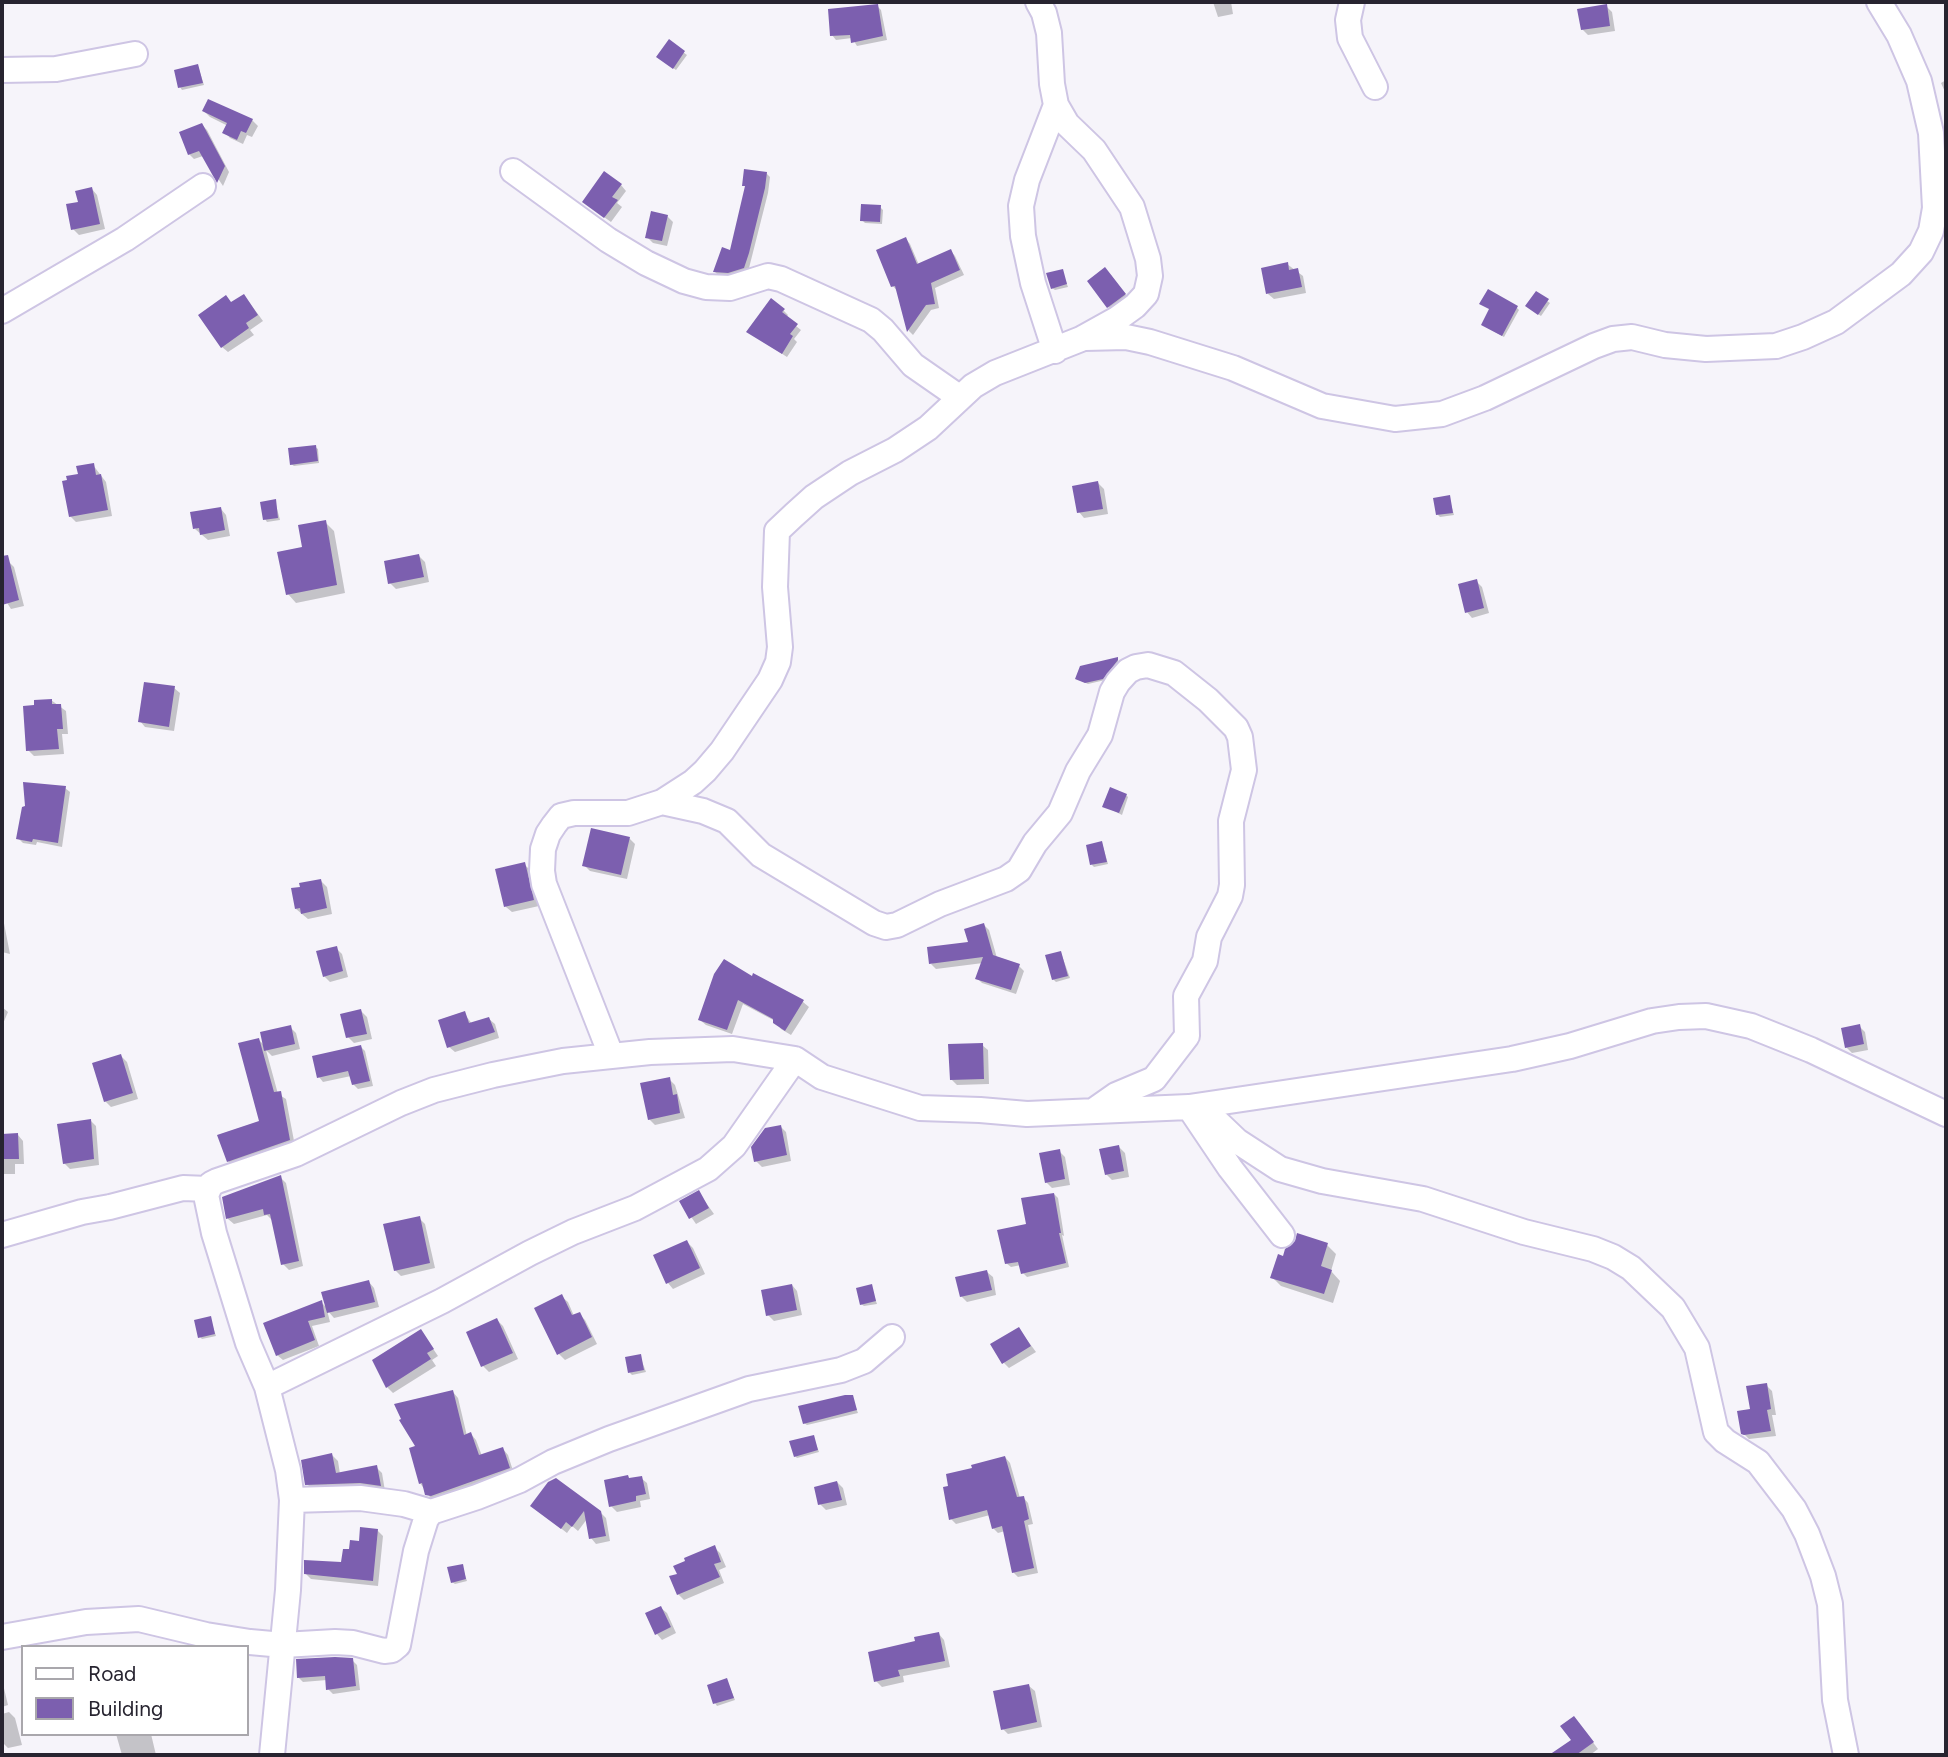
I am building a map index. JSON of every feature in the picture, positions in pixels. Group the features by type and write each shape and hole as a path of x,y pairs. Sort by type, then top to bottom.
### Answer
{"street":[{"path":"611,1055 547,893 542,871 543,849 548,834 561,816 595,811 628,813 662,802 705,771 770,680 778,662 780,647 775,587 777,531 814,497 928,428 959,397 995,373 1081,339 1117,319 1135,306 1146,293 1150,276 1148,259 1132,207 1094,150 1067,124 1056,105 1049,33 1038,2"},
{"path":"1352,2 1348,20 1350,38 1375,87"},
{"path":"1081,339 1126,337 1150,342 1233,368 1322,406 1395,419 1442,414 1485,398 1613,340 1632,337 1665,345 1706,349 1776,346 1803,337 1836,322 1901,274 1920,251 1931,231 1935,208 1931,133 1919,81 1899,35 1880,2"},
{"path":"2,70 56,69 135,54"},
{"path":"1055,351 1033,283 1023,236 1021,206 1027,180 1056,105"},
{"path":"513,171 608,240 646,263 684,281 706,287 730,288 768,276 862,316 883,330 920,370 959,397"},
{"path":"2,311 125,239 202,186"},
{"path":"662,802 727,821 761,855 874,923 897,925 940,904 1006,879 1019,870 1035,843 1060,813 1078,771 1100,735 1112,692 1118,682 1128,671 1148,665 1174,673 1208,700 1236,728 1240,737 1244,770 1231,821 1232,885 1230,896 1209,937 1205,961 1186,996 1187,1036 1154,1079 1122,1092 1095,1110"},
{"path":"272,1755 283,1645 292,1500 288,1470 267,1387 248,1343 205,1195 217,1181 296,1154 434,1090 563,1061 611,1055 733,1049 795,1059 822,1077 920,1108 1027,1114 1196,1106 1512,1059 1570,1046 1652,1021 1706,1016 1751,1026 1811,1050 1946,1114"},
{"path":"267,1387 442,1301 530,1253 573,1232 635,1208 708,1169 734,1146 795,1059"},
{"path":"1196,1106 1230,1168 1282,1235"},
{"path":"1196,1106 1237,1141 1280,1169 1322,1181 1423,1199 1524,1232 1593,1249 1631,1268 1665,1300 1687,1329 1697,1348 1716,1432 1758,1462 1794,1509 1807,1534 1830,1604 1835,1700 1846,1755"},
{"path":"2,1235 82,1212 183,1188 208,1189"},
{"path":"292,1500 360,1498 404,1504 431,1512 510,1484 609,1439 748,1389 841,1370 864,1361 892,1337"},
{"path":"2,1637 86,1622 139,1619 227,1639 283,1645 353,1643 384,1651 392,1650 398,1645 413,1564 426,1520 431,1512"}],"building":[{"path":"878,4 883,36 851,43 850,35 830,36 828,9"},
{"path":"1607,4 1610,26 1581,30 1577,9"},
{"path":"669,39 685,51 673,69 656,57"},
{"path":"198,64 203,83 178,88 174,70"},
{"path":"208,99 253,119 246,133 241,131 237,140 222,133 227,123 202,111"},
{"path":"202,123 225,166 217,183 199,151 188,155 179,132"},
{"path":"744,169 767,172 749,253 744,268 728,273 713,272 722,247 730,250 745,186 742,186"},
{"path":"604,171 622,184 612,197 618,200 604,218 582,202"},
{"path":"92,187 100,224 71,230 66,204 78,202 75,191"},
{"path":"861,204 881,205 880,222 860,221"},
{"path":"651,211 668,215 662,241 645,238"},
{"path":"906,237 917,264 951,249 960,270 931,283 935,304 926,305 907,332 895,286 891,287 876,250"},
{"path":"1288,262 1289,270 1298,268 1302,287 1266,294 1261,268"},
{"path":"1105,267 1126,294 1107,308 1087,281"},
{"path":"1063,269 1067,284 1051,289 1046,273"},
{"path":"1488,289 1518,306 1502,336 1481,325 1489,309 1479,304"},
{"path":"1536,291 1549,299 1538,315 1525,306"},
{"path":"244,294 258,315 246,323 249,328 221,348 198,315 226,295 231,302"},
{"path":"771,298 785,309 782,312 798,324 790,334 793,336 782,354 746,332"},
{"path":"316,445 318,461 290,465 288,448"},
{"path":"94,463 96,475 101,474 108,510 69,517 62,481 67,480 66,476 78,474 76,466"},
{"path":"1098,481 1103,509 1077,513 1072,486"},
{"path":"1450,495 1453,513 1436,515 1433,498"},
{"path":"276,499 278,518 263,520 260,502"},
{"path":"221,507 225,530 200,535 199,528 193,529 190,512"},
{"path":"326,520 337,585 286,595 277,552 302,547 298,525"},
{"path":"419,554 424,577 388,584 384,561"},
{"path":"8,555 19,600 2,605 2,556"},
{"path":"1477,579 1484,608 1465,613 1458,584"},
{"path":"1118,657 1103,679 1085,683 1075,679 1080,666"},
{"path":"144,682 175,686 169,727 138,722"},
{"path":"52,699 52,704 61,704 63,729 57,729 59,749 26,751 23,706 34,705 34,700"},
{"path":"23,782 66,786 58,843 16,839 22,807 25,806"},
{"path":"1110,787 1127,794 1119,813 1102,807"},
{"path":"591,828 630,837 621,875 582,866"},
{"path":"1102,841 1107,862 1090,865 1086,845"},
{"path":"525,862 534,900 504,907 495,869"},
{"path":"321,879 327,908 301,914 300,908 295,909 291,888 300,887 299,883"},
{"path":"984,923 993,955 1020,964 1011,990 975,979 983,957 929,964 927,947 968,942 964,929"},
{"path":"337,946 343,971 323,977 316,951"},
{"path":"1061,951 1068,976 1052,980 1045,955"},
{"path":"724,959 752,976 753,973 804,1000 785,1031 773,1023 773,1019 738,1000 727,1030 698,1020 714,974"},
{"path":"361,1009 367,1034 346,1038 340,1014"},
{"path":"465,1011 469,1023 489,1017 495,1032 447,1048 438,1020"},
{"path":"1860,1024 1864,1044 1845,1048 1841,1028"},
{"path":"291,1025 295,1044 264,1051 260,1032"},
{"path":"259,1038 274,1092 281,1091 290,1140 227,1162 217,1135 259,1121 238,1043"},
{"path":"983,1043 984,1079 950,1080 948,1044"},
{"path":"361,1045 370,1081 352,1085 348,1071 317,1078 312,1056"},
{"path":"121,1054 133,1093 104,1102 92,1063"},
{"path":"670,1077 673,1095 677,1094 680,1113 648,1120 640,1083"},
{"path":"91,1119 94,1159 63,1164 57,1124"},
{"path":"781,1125 787,1155 754,1162 751,1147 765,1128"},
{"path":"18,1133 19,1159 2,1159 2,1134"},
{"path":"1119,1145 1124,1171 1105,1175 1099,1149"},
{"path":"1060,1149 1065,1179 1045,1183 1039,1153"},
{"path":"281,1175 299,1261 281,1265 270,1214 264,1215 263,1209 226,1219 222,1197"},
{"path":"699,1190 709,1208 689,1219 679,1201"},
{"path":"1054,1193 1066,1263 1021,1274 1018,1262 1005,1264 997,1230 1026,1224 1021,1198"},
{"path":"420,1216 430,1263 394,1271 383,1224"},
{"path":"1297,1233 1328,1243 1321,1266 1332,1270 1324,1294 1270,1278 1278,1254 1283,1256 1285,1249 1295,1241"},
{"path":"687,1240 700,1268 666,1284 653,1255"},
{"path":"987,1270 992,1290 960,1297 955,1277"},
{"path":"369,1280 375,1302 327,1313 321,1292"},
{"path":"792,1284 797,1310 766,1316 761,1290"},
{"path":"872,1284 876,1301 860,1305 856,1288"},
{"path":"562,1294 572,1315 580,1312 592,1337 557,1355 534,1308"},
{"path":"322,1300 325,1317 308,1321 315,1340 276,1356 263,1323"},
{"path":"211,1316 215,1334 198,1338 194,1320"},
{"path":"497,1318 513,1353 481,1367 466,1332"},
{"path":"1019,1327 1031,1346 1002,1364 990,1344"},
{"path":"421,1329 434,1349 427,1353 431,1359 386,1388 372,1360"},
{"path":"641,1354 644,1370 628,1373 625,1357"},
{"path":"1767,1383 1771,1409 1767,1410 1771,1431 1741,1434 1737,1411 1750,1409 1746,1386"},
{"path":"453,1390 464,1435 471,1432 479,1455 503,1447 510,1468 431,1496 425,1495 422,1483 419,1484 409,1448 415,1446 399,1420 401,1419 394,1404"},
{"path":"853,1395 857,1410 803,1424 798,1406"},
{"path":"814,1435 818,1450 794,1457 789,1441"},
{"path":"332,1453 336,1473 377,1465 381,1486 360,1483 305,1485 301,1460"},
{"path":"1005,1456 1017,1497 1024,1496 1029,1519 1024,1521 1034,1568 1012,1573 1002,1526 992,1529 987,1510 949,1520 943,1487 948,1486 946,1474"},
{"path":"628,1475 629,1478 642,1476 646,1494 636,1496 636,1501 609,1507 604,1480"},
{"path":"556,1478 601,1511 606,1536 589,1539 584,1511 572,1527 566,1522 561,1529 530,1506 548,1482"},
{"path":"837,1481 842,1500 818,1505 814,1487"},
{"path":"360,1527 378,1529 373,1581 304,1574 304,1560 341,1562 343,1549 349,1549 350,1540 359,1541"},
{"path":"715,1545 721,1562 714,1564 720,1577 677,1595 669,1576 677,1574 673,1566 685,1561 684,1558"},
{"path":"463,1564 466,1579 451,1583 447,1567"},
{"path":"661,1606 671,1627 655,1635 645,1613"},
{"path":"939,1632 945,1661 898,1670 900,1676 874,1682 868,1652 915,1641 914,1637"},
{"path":"353,1658 356,1686 326,1690 325,1676 297,1678 296,1659"},
{"path":"727,1678 734,1698 713,1704 707,1685"},
{"path":"1029,1684 1037,1722 1001,1730 993,1691"},
{"path":"1574,1716 1594,1742 1576,1755 1549,1755 1571,1740 1560,1726"}]}
